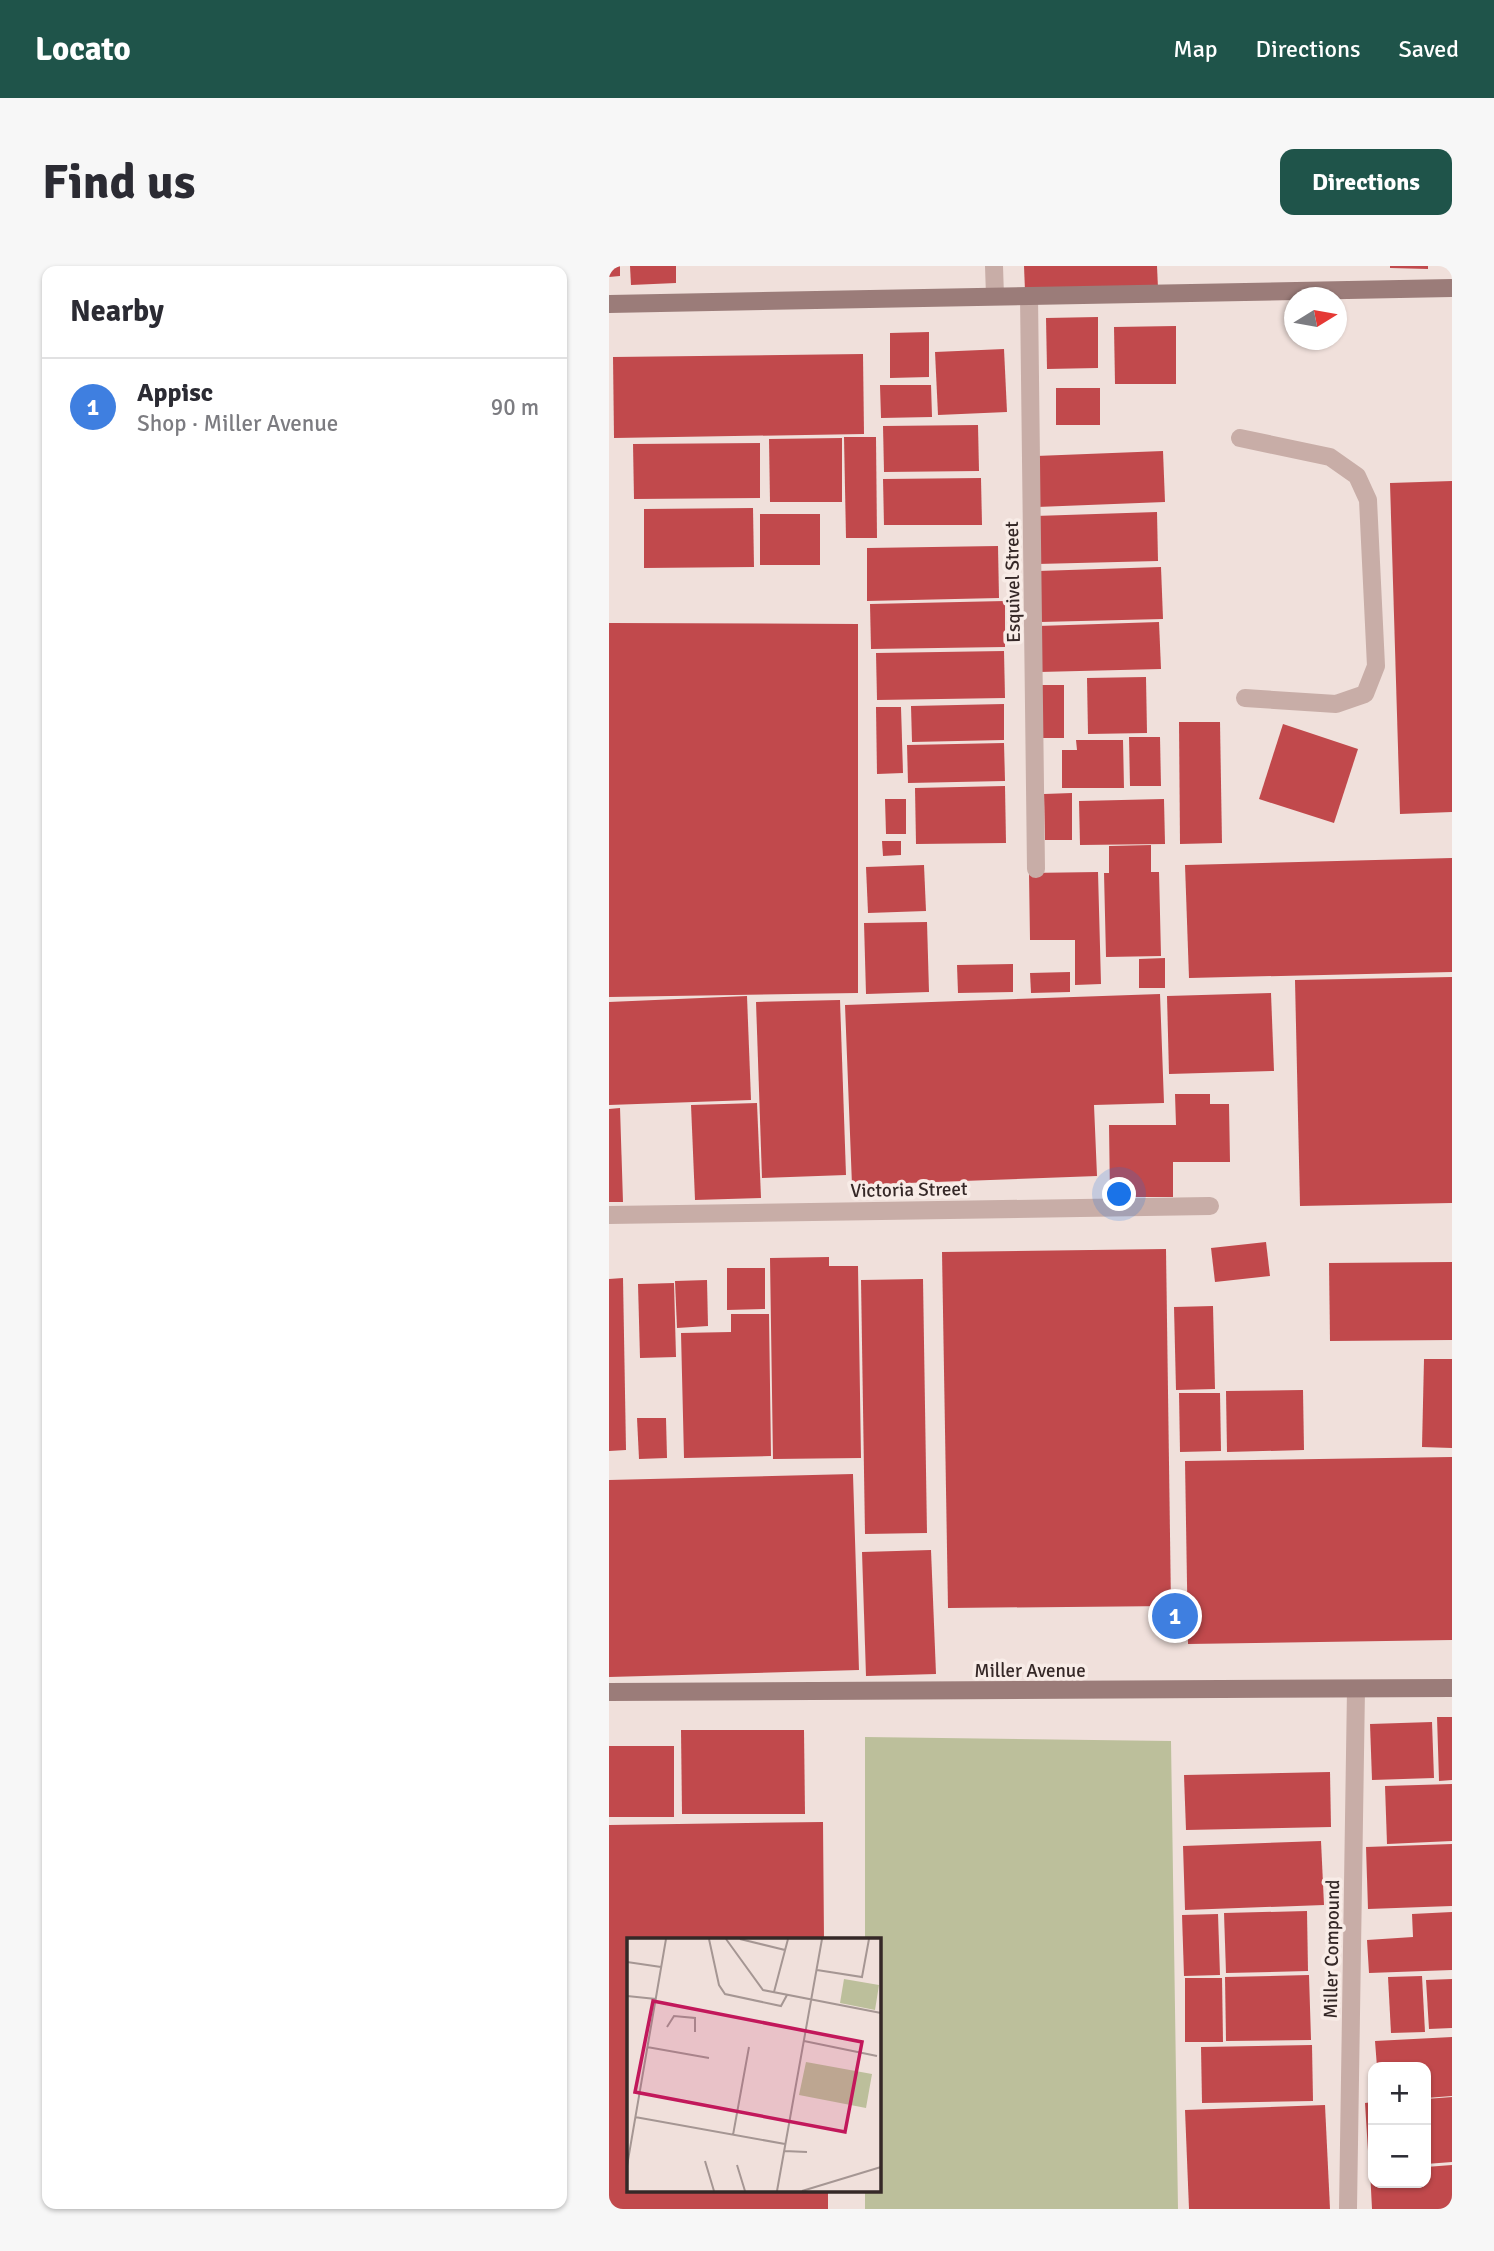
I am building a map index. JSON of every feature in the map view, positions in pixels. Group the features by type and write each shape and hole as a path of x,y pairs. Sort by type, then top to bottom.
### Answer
{"street":[{"path":"994,266 995,296"},
{"path":"609,304 1452,288"},
{"name":"Esquivel Street","path":"1029,296 1036,869"},
{"path":"1240,438 1330,457 1357,476 1368,500 1376,666 1365,694 1336,704 1245,698"},
{"name":"Victoria Street","path":"609,1214 1210,1206"},
{"name":"Miller Avenue","path":"609,1692 1452,1688"},
{"name":"Miller Compound","path":"1348,2209 1356,1689"}],"green space":[{"path":"865,1737 1171,1741 1178,2209 865,2209 865,2192 880,2192 880,1938 865,1938"}],"building":[{"path":"609,266 620,266 620,276 609,277"},
{"path":"630,266 676,266 676,283 631,285"},
{"path":"1024,266 1157,266 1158,288 1025,291"},
{"path":"1428,266 1428,269 1390,268"},
{"path":"1098,317 1098,368 1047,369 1046,318"},
{"path":"1176,326 1176,384 1115,384 1114,327"},
{"path":"929,332 929,377 890,378 890,333"},
{"path":"1004,349 1007,412 938,415 935,352"},
{"path":"863,354 864,434 614,438 613,357"},
{"path":"880,385 931,385 932,417 881,418"},
{"path":"1056,388 1100,388 1100,425 1056,425"},
{"path":"978,425 979,471 884,472 883,426"},
{"path":"844,437 876,437 877,538 846,538"},
{"path":"842,438 842,502 770,502 769,439"},
{"path":"760,443 760,498 634,499 633,444"},
{"path":"1163,451 1165,502 1037,507 1036,456"},
{"path":"981,478 982,525 884,525 883,479"},
{"path":"1452,481 1452,812 1400,814 1390,483"},
{"path":"753,508 754,567 644,568 644,509"},
{"path":"1157,512 1158,561 1037,564 1035,516"},
{"path":"760,514 820,514 820,565 760,565"},
{"path":"998,546 999,598 867,601 867,548"},
{"path":"1161,567 1163,619 1040,622 1038,571"},
{"path":"1005,601 1005,647 871,649 870,604"},
{"path":"1159,622 1161,669 1039,672 1038,626"},
{"path":"609,623 858,624 858,993 609,997"},
{"path":"1004,651 1005,698 877,700 876,653"},
{"path":"1146,677 1147,733 1088,734 1087,678"},
{"path":"1040,685 1064,685 1064,738 1041,738"},
{"path":"1004,704 1004,740 912,742 911,706"},
{"path":"876,707 901,707 903,773 877,774"},
{"path":"1179,722 1220,722 1222,843 1180,844"},
{"path":"1283,724 1358,749 1334,823 1259,799"},
{"path":"1129,737 1160,737 1161,786 1130,786"},
{"path":"1076,740 1123,740 1124,788 1062,788 1062,750 1077,750"},
{"path":"1004,743 1005,781 908,783 907,745"},
{"path":"1005,786 1006,843 916,844 915,788"},
{"path":"1072,793 1072,840 1045,840 1044,794"},
{"path":"885,799 906,799 906,834 886,834"},
{"path":"1164,799 1165,844 1080,845 1079,801"},
{"path":"882,841 901,841 901,855 883,856"},
{"path":"1151,845 1151,872 1159,872 1161,956 1106,957 1104,873 1109,873 1109,846"},
{"path":"1452,858 1452,972 1189,978 1185,865"},
{"path":"924,865 926,911 868,913 866,867"},
{"path":"1098,872 1101,984 1075,985 1075,940 1030,940 1029,873"},
{"path":"927,922 929,992 866,994 864,923"},
{"path":"1165,958 1165,988 1139,988 1139,959"},
{"path":"1013,964 1013,992 958,993 957,965"},
{"path":"1070,972 1070,992 1031,993 1030,973"},
{"path":"1452,977 1452,1203 1300,1206 1295,980"},
{"path":"1271,993 1274,1071 1169,1074 1167,996"},
{"path":"1160,994 1164,1103 1094,1105 1097,1176 852,1185 845,1005"},
{"path":"747,996 751,1100 609,1105 609,1002"},
{"path":"840,1000 846,1175 762,1178 756,1002"},
{"path":"1175,1094 1210,1094 1210,1104 1229,1104 1230,1162 1173,1162 1173,1197 1110,1197 1109,1125 1176,1125"},
{"path":"757,1103 761,1198 695,1200 691,1105"},
{"path":"620,1108 623,1202 609,1202 609,1109"},
{"path":"1266,1242 1270,1276 1215,1282 1211,1248"},
{"path":"1166,1249 1171,1606 948,1608 942,1252"},
{"path":"829,1257 829,1266 858,1266 861,1458 773,1459 770,1258"},
{"path":"1452,1262 1452,1340 1330,1341 1329,1263"},
{"path":"727,1268 765,1268 765,1309 727,1310"},
{"path":"623,1278 626,1450 609,1451 609,1279"},
{"path":"923,1279 927,1533 865,1534 861,1280"},
{"path":"707,1280 708,1326 677,1328 675,1281"},
{"path":"674,1283 676,1357 640,1358 638,1284"},
{"path":"1213,1306 1215,1389 1176,1390 1174,1307"},
{"path":"731,1314 769,1314 771,1456 684,1458 681,1333 731,1332"},
{"path":"1424,1359 1452,1359 1452,1448 1422,1447"},
{"path":"1303,1390 1304,1450 1227,1452 1226,1391"},
{"path":"1179,1393 1220,1393 1221,1451 1180,1452"},
{"path":"637,1418 666,1418 667,1458 639,1459"},
{"path":"1452,1457 1452,1640 1188,1644 1185,1461"},
{"path":"853,1474 859,1670 609,1677 609,1480"},
{"path":"931,1550 936,1674 866,1676 862,1552"},
{"path":"1437,1717 1452,1717 1452,1780 1439,1781"},
{"path":"1432,1722 1434,1778 1372,1780 1370,1724"},
{"path":"681,1730 804,1730 805,1814 682,1814"},
{"path":"609,1746 674,1746 674,1817 609,1817"},
{"path":"1330,1772 1331,1827 1186,1830 1184,1775"},
{"path":"1452,1784 1452,1841 1387,1844 1385,1786"},
{"path":"823,1822 824,1938 627,1938 627,2192 828,2192 828,2209 609,2209 609,1825"},
{"path":"1321,1841 1324,1905 1185,1910 1183,1846"},
{"path":"1452,1844 1452,1906 1368,1909 1366,1847"},
{"path":"1307,1911 1308,1971 1226,1973 1224,1913"},
{"path":"1452,1912 1452,1970 1369,1973 1367,1940 1413,1937 1412,1914"},
{"path":"1218,1914 1220,1975 1184,1976 1182,1915"},
{"path":"1309,1975 1311,2040 1226,2041 1225,1977"},
{"path":"1422,1976 1425,2032 1391,2033 1388,1977"},
{"path":"1185,1978 1222,1978 1223,2042 1185,2042"},
{"path":"1452,1979 1452,2028 1429,2029 1426,1980"},
{"path":"1452,2037 1452,2096 1431,2098 1431,2062 1377,2062 1375,2041"},
{"path":"1312,2045 1313,2101 1202,2103 1201,2047"},
{"path":"1452,2097 1452,2162 1431,2164 1431,2099"},
{"path":"1365,2103 1368,2103 1368,2151"},
{"path":"1325,2105 1330,2209 1189,2209 1185,2110"},
{"path":"1452,2165 1452,2209 1372,2209 1371,2188 1431,2188 1431,2167"}],"place":[{"name":"Appisc","path":"1175,1616"}]}
